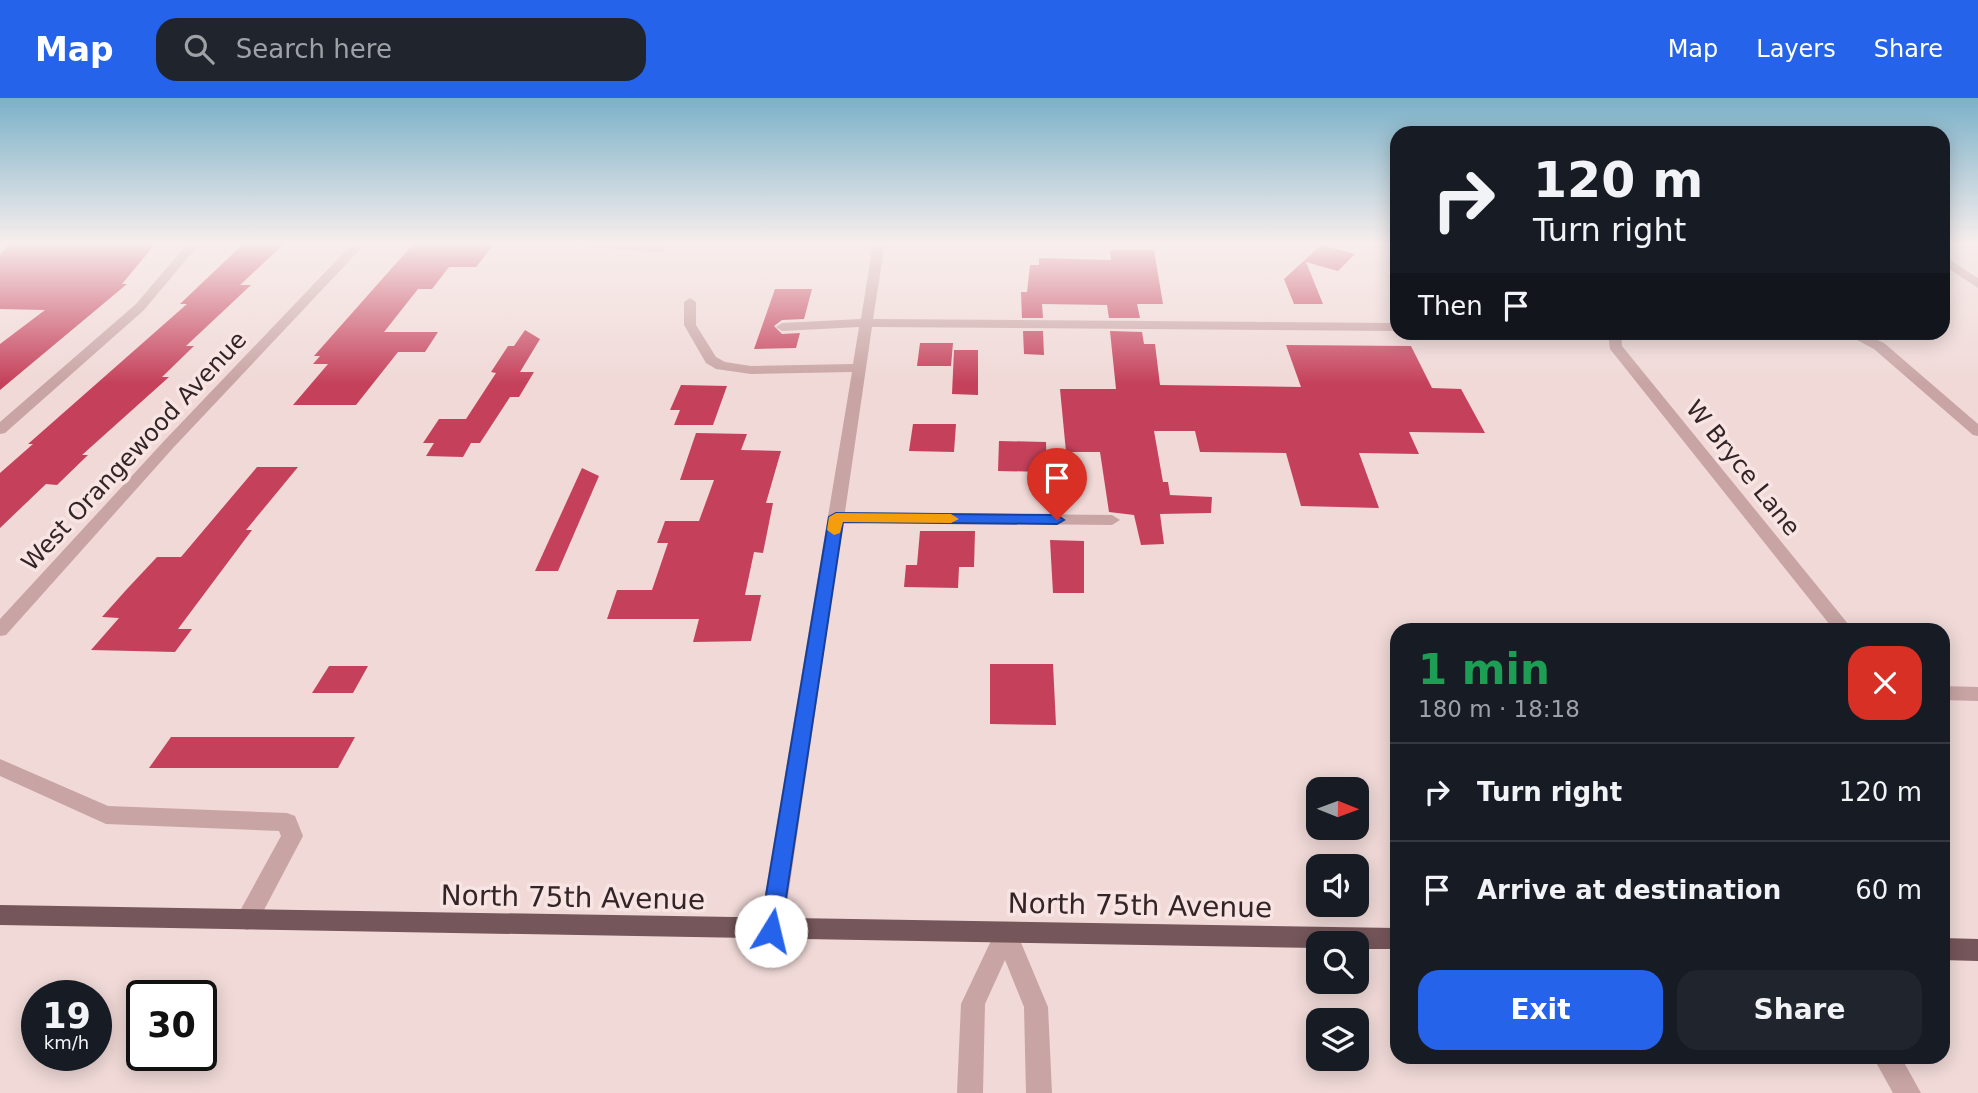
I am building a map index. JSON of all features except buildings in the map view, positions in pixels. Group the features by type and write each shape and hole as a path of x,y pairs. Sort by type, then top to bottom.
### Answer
{"main road":[{"name":"North 75th Avenue","path":"0,915 771,931 1390,939"},
{"path":"1950,949 1978,950"}],"street":[{"path":"0,430 140,307 155,289"},
{"name":"West Orangewood Avenue","path":"0,630 169,444 316,289"},
{"path":"771,931 871,289"},
{"path":"690,302 690,325 711,360 721,366 751,370 859,368"},
{"path":"782,327 866,323 1390,327"},
{"name":"W Bryce Lane","path":"1615,340 1615,346 1838,623"},
{"path":"1867,340 1879,346 1974,425"},
{"path":"836,517 1112,520"},
{"path":"1950,693 1978,694"},
{"path":"0,767 106,815 287,822 292,836 247,920"},
{"path":"970,1093 973,1004 1006,933"},
{"path":"1006,933 1036,1007 1039,1093"},
{"path":"1890,1064 1908,1093"}],"slow traffic":[{"path":"834,530 836,517 951,519"}],"route":[{"path":"771,931 836,517 1057,520"}]}
